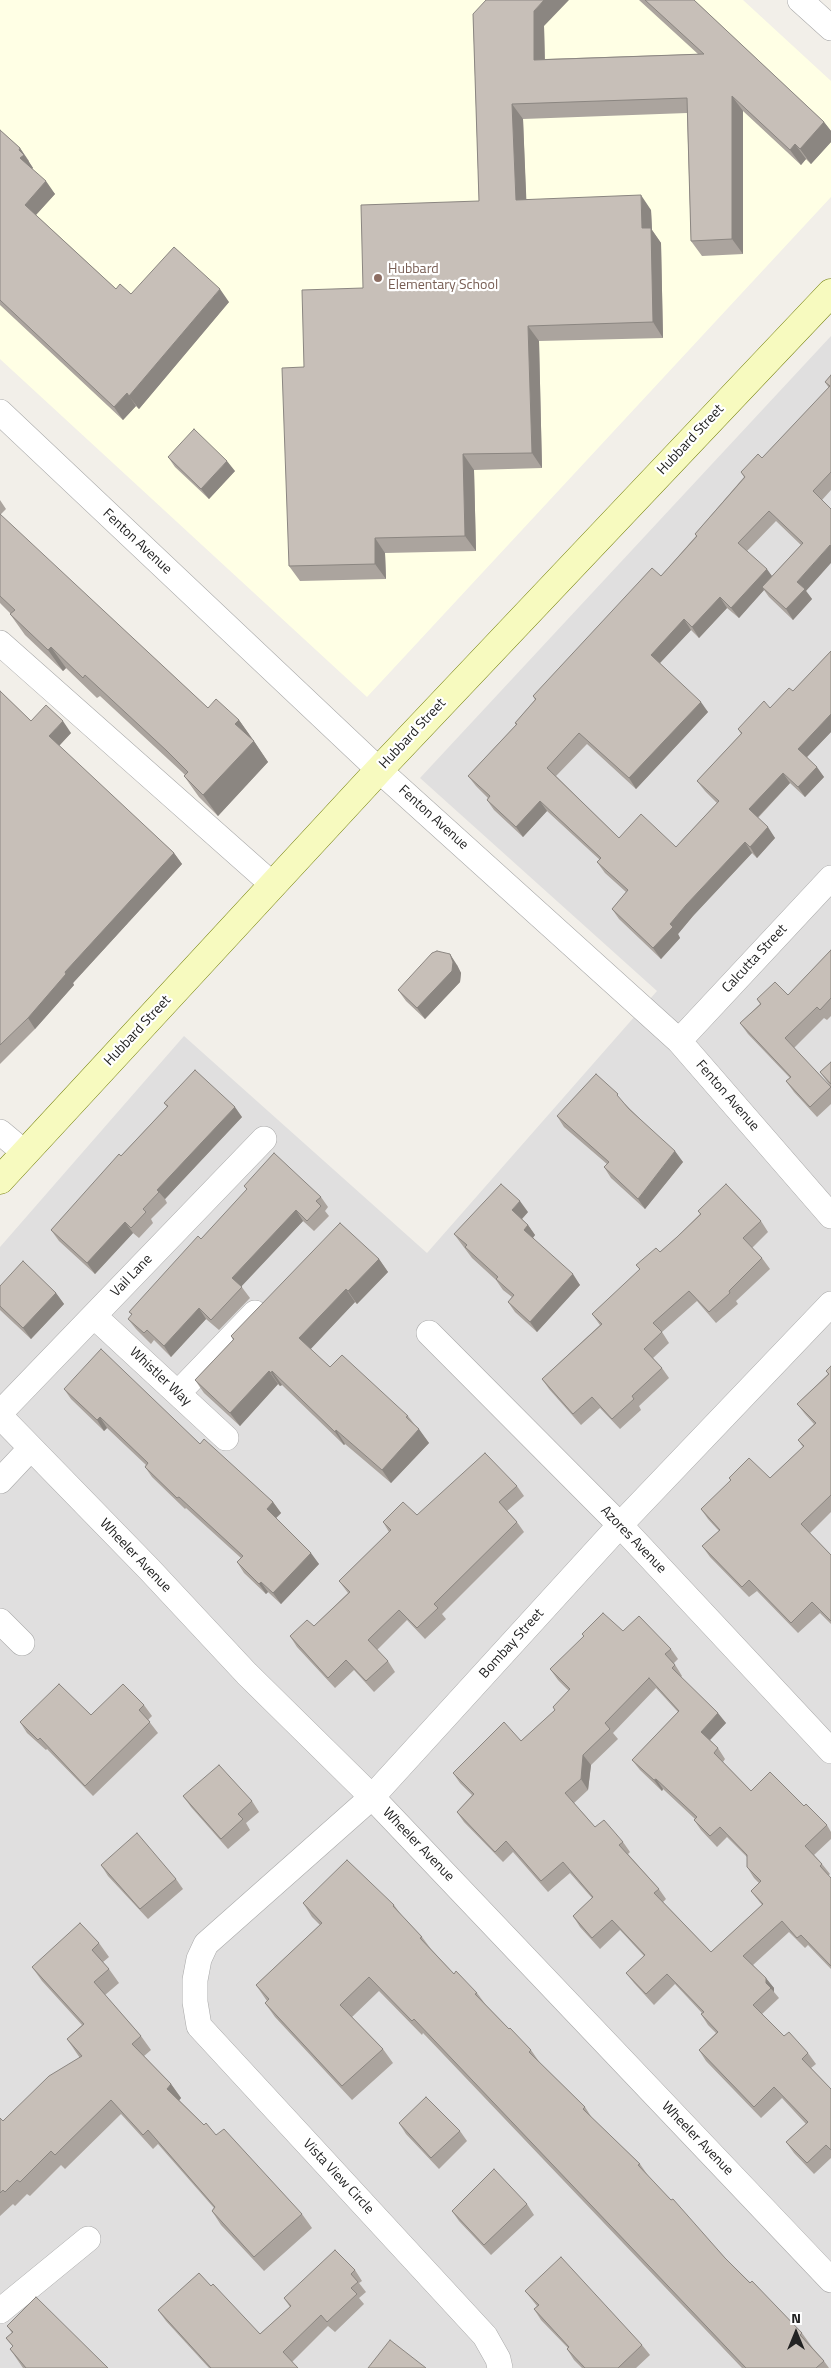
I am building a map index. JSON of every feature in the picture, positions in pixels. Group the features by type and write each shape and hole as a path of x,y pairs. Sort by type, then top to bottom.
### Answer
{"main road":[{"name":"Hubbard Street","path":"0,1180 380,770 831,293"}],"street":[{"path":"800,0 831,28"},
{"name":"Fenton Avenue","path":"0,412 380,770 678,1041 831,1216"},
{"path":"0,643 273,885"},
{"name":"Calcutta Street","path":"678,1041 831,878"},
{"path":"0,1132 25,1153"},
{"name":"Vail Lane","path":"0,1415 264,1139"},
{"path":"178,1393 274,1294"},
{"name":"Bombay Street","path":"195,1980 206,1944 372,1796 620,1525 831,1304"},
{"name":"Whistler Way","path":"94,1316 226,1438"},
{"name":"Azores Avenue","path":"430,1333 620,1525 831,1751"},
{"name":"Wheeler Avenue","path":"0,1415 149,1569 247,1674 372,1796 831,2280"},
{"path":"0,1481 31,1448"},
{"path":"0,1620 22,1643"},
{"name":"Vista View Circle","path":"195,1980 195,2002 199,2026 485,2336 498,2359 500,2368"},
{"path":"0,2311 88,2239"}],"shaded area":[{"name":"Hubbard Elementary School","path":"0,0 743,0 831,81 831,197 367,697 0,359"},
{"path":"831,336 831,2368 0,2368 0,1247 184,1036 427,1253 657,991 420,778"}],"building":[{"path":"486,0 544,0 534,11 534,60 704,54 645,0 694,0 824,122 800,149 795,144 790,150 732,96 732,239 691,241 687,98 512,104 516,200 641,195 642,228 651,228 653,322 528,326 532,453 463,454 465,536 375,538 375,564 289,566 282,368 304,367 302,290 363,288 361,205 479,201 473,14"},
{"path":"0,130 20,148 19,150 24,155 20,158 46,181 25,205 116,289 120,284 131,294 174,247 220,289 129,396 127,393 114,407 0,300"},
{"path":"831,375 831,472 813,491 831,509 831,546 797,582 805,589 786,609 762,587 803,543 769,511 738,543 767,569 731,608 720,597 692,627 684,619 651,655 701,702 629,778 579,733 547,768 619,838 641,814 676,847 719,801 697,781 742,733 738,729 764,701 770,708 789,688 793,691 831,651 831,714 798,749 817,767 798,787 783,773 749,809 768,827 750,847 745,842 686,905 670,924 673,927 653,948 612,909 628,890 597,862 601,858 540,801 516,827 487,800 490,796 468,776 517,724 515,723 536,699 533,696 652,568 661,576 697,536 695,534 745,477 741,472 758,454 762,458 830,386 825,382"},
{"path":"194,429 227,461 201,489 168,457"},
{"path":"0,514 208,708 216,699 239,720 235,724 254,741 203,795 184,776 188,772 167,751 85,675 83,678 51,647 48,650 10,614 15,610 0,596"},
{"path":"0,691 31,721 46,705 63,721 49,736 174,853 65,972 66,974 28,1018 0,1045"},
{"path":"831,950 831,998 820,1010 817,1007 785,1038 831,1087 810,1107 786,1081 791,1077 740,1023 761,1004 757,999 775,982 788,995"},
{"path":"437,951 450,954 453,962 452,971 417,1008 398,990 432,953"},
{"path":"831,1062 831,1084 820,1072"},
{"path":"195,1070 235,1107 157,1190 159,1192 143,1209 146,1212 131,1228 125,1222 87,1263 51,1230 119,1154 121,1156 168,1106 164,1103"},
{"path":"596,1074 618,1094 629,1109 675,1151 638,1199 604,1167 609,1162 557,1116"},
{"path":"274,1153 321,1197 316,1201 321,1206 307,1221 296,1210 232,1278 242,1287 211,1320 199,1308 164,1346 147,1330 144,1333 128,1319 132,1314 129,1312 198,1236 201,1239 247,1189 244,1186"},
{"path":"501,1184 520,1201 512,1210 528,1225 524,1230 573,1274 530,1322 508,1302 514,1295 496,1279 498,1277 465,1247 467,1245 454,1234"},
{"path":"726,1184 761,1221 743,1238 762,1258 729,1291 730,1293 709,1312 689,1291 653,1323 662,1332 644,1349 662,1368 632,1396 634,1399 612,1419 592,1397 573,1414 542,1379 602,1324 592,1314 640,1269 636,1265 656,1248 660,1252 677,1237 701,1214 698,1211"},
{"path":"340,1223 379,1259 348,1291 346,1289 299,1338 330,1367 342,1355 408,1416 406,1417 419,1429 382,1470 336,1430 335,1432 272,1371 271,1373 269,1371 230,1413 195,1380 234,1339 231,1336"},
{"path":"23,1261 56,1293 23,1328 0,1306 0,1286"},
{"path":"101,1349 200,1444 204,1439 273,1502 267,1509 311,1553 273,1593 261,1582 259,1584 237,1562 243,1556 145,1467 148,1463 100,1417 97,1420 64,1389"},
{"path":"831,1366 831,1495 801,1524 831,1555 831,1621 812,1602 791,1623 749,1580 742,1587 702,1546 720,1530 701,1509 731,1480 729,1478 749,1458 770,1478 804,1446 798,1440 816,1423 797,1404 829,1374 826,1371"},
{"path":"485,1453 517,1486 499,1502 517,1522 434,1604 438,1608 417,1628 399,1610 368,1640 388,1661 366,1681 346,1660 328,1678 290,1636 307,1620 314,1626 350,1592 339,1581 391,1530 383,1522 403,1502 417,1515"},
{"path":"603,1613 623,1631 639,1616 671,1649 665,1654 675,1665 672,1668 718,1713 701,1732 718,1748 714,1753 751,1791 770,1772 804,1806 806,1804 827,1825 805,1846 822,1864 820,1866 831,1878 831,1966 801,1935 797,1938 782,1921 743,1956 766,1978 766,1983 771,1988 753,2005 784,2036 789,2032 808,2053 802,2059 831,2089 831,2150 826,2145 807,2163 786,2142 808,2122 774,2087 754,2107 699,2050 718,2032 701,2014 704,2012 667,1974 646,1994 626,1973 645,1955 612,1920 592,1938 573,1916 593,1897 563,1862 541,1881 506,1841 495,1852 457,1812 474,1794 453,1773 504,1722 521,1741 555,1710 553,1707 570,1689 550,1669 584,1636 582,1634","holes":["649,1678 679,1711 632,1760 654,1780 656,1779 697,1817 694,1820 710,1836 720,1827 747,1855 747,1867 761,1881 751,1891 763,1904 711,1952 654,1893 659,1889 619,1845 623,1842 604,1820 595,1827 565,1793 581,1779 583,1755 610,1729 605,1723"]},
{"path":"59,1684 91,1715 123,1684 144,1705 139,1710 150,1722 85,1786 40,1738 38,1740 20,1722"},
{"path":"219,1765 252,1801 238,1814 243,1819 221,1839 183,1796"},
{"path":"137,1833 176,1879 140,1909 101,1865"},
{"path":"347,1860 394,1905 422,1937 420,1938 454,1974 456,1971 477,1993 475,1994 531,2050 529,2052 585,2107 583,2109 640,2164 638,2165 671,2200 673,2199 725,2258 750,2283 752,2281 802,2333 800,2335 824,2361 816,2368 746,2368 414,2019 412,2021 369,1977 340,2005 383,2049 342,2086 265,2003 269,1999 256,1985 322,1923 303,1903"},
{"path":"80,1923 99,1943 92,1950 109,1969 94,1982 141,2036 132,2044 171,2084 167,2089 204,2125 206,2123 216,2135 224,2129 302,2214 254,2257 212,2211 215,2207 148,2130 143,2135 111,2100 55,2155 51,2151 20,2182 17,2180 5,2192 3,2190 0,2193 0,2118 3,2121 49,2076 82,2056 67,2039 84,2024 32,1967"},
{"path":"426,2097 460,2131 431,2158 399,2123"},
{"path":"494,2169 527,2204 484,2245 452,2211"},
{"path":"335,2250 355,2270 351,2274 358,2282 351,2288 357,2294 327,2322 321,2315 283,2352 298,2368 211,2368 158,2310 199,2273 211,2286 213,2284 260,2334 291,2306 284,2298"},
{"path":"561,2257 642,2345 618,2368 585,2368 567,2349 569,2347 534,2309 539,2305 525,2291"},
{"path":"36,2297 108,2368 26,2368 10,2349 13,2346 6,2338 13,2332 7,2326"},
{"path":"390,2340 426,2368 368,2368"}],"place":[{"name":"Hubbard Elementary School","path":"378,278"}]}
